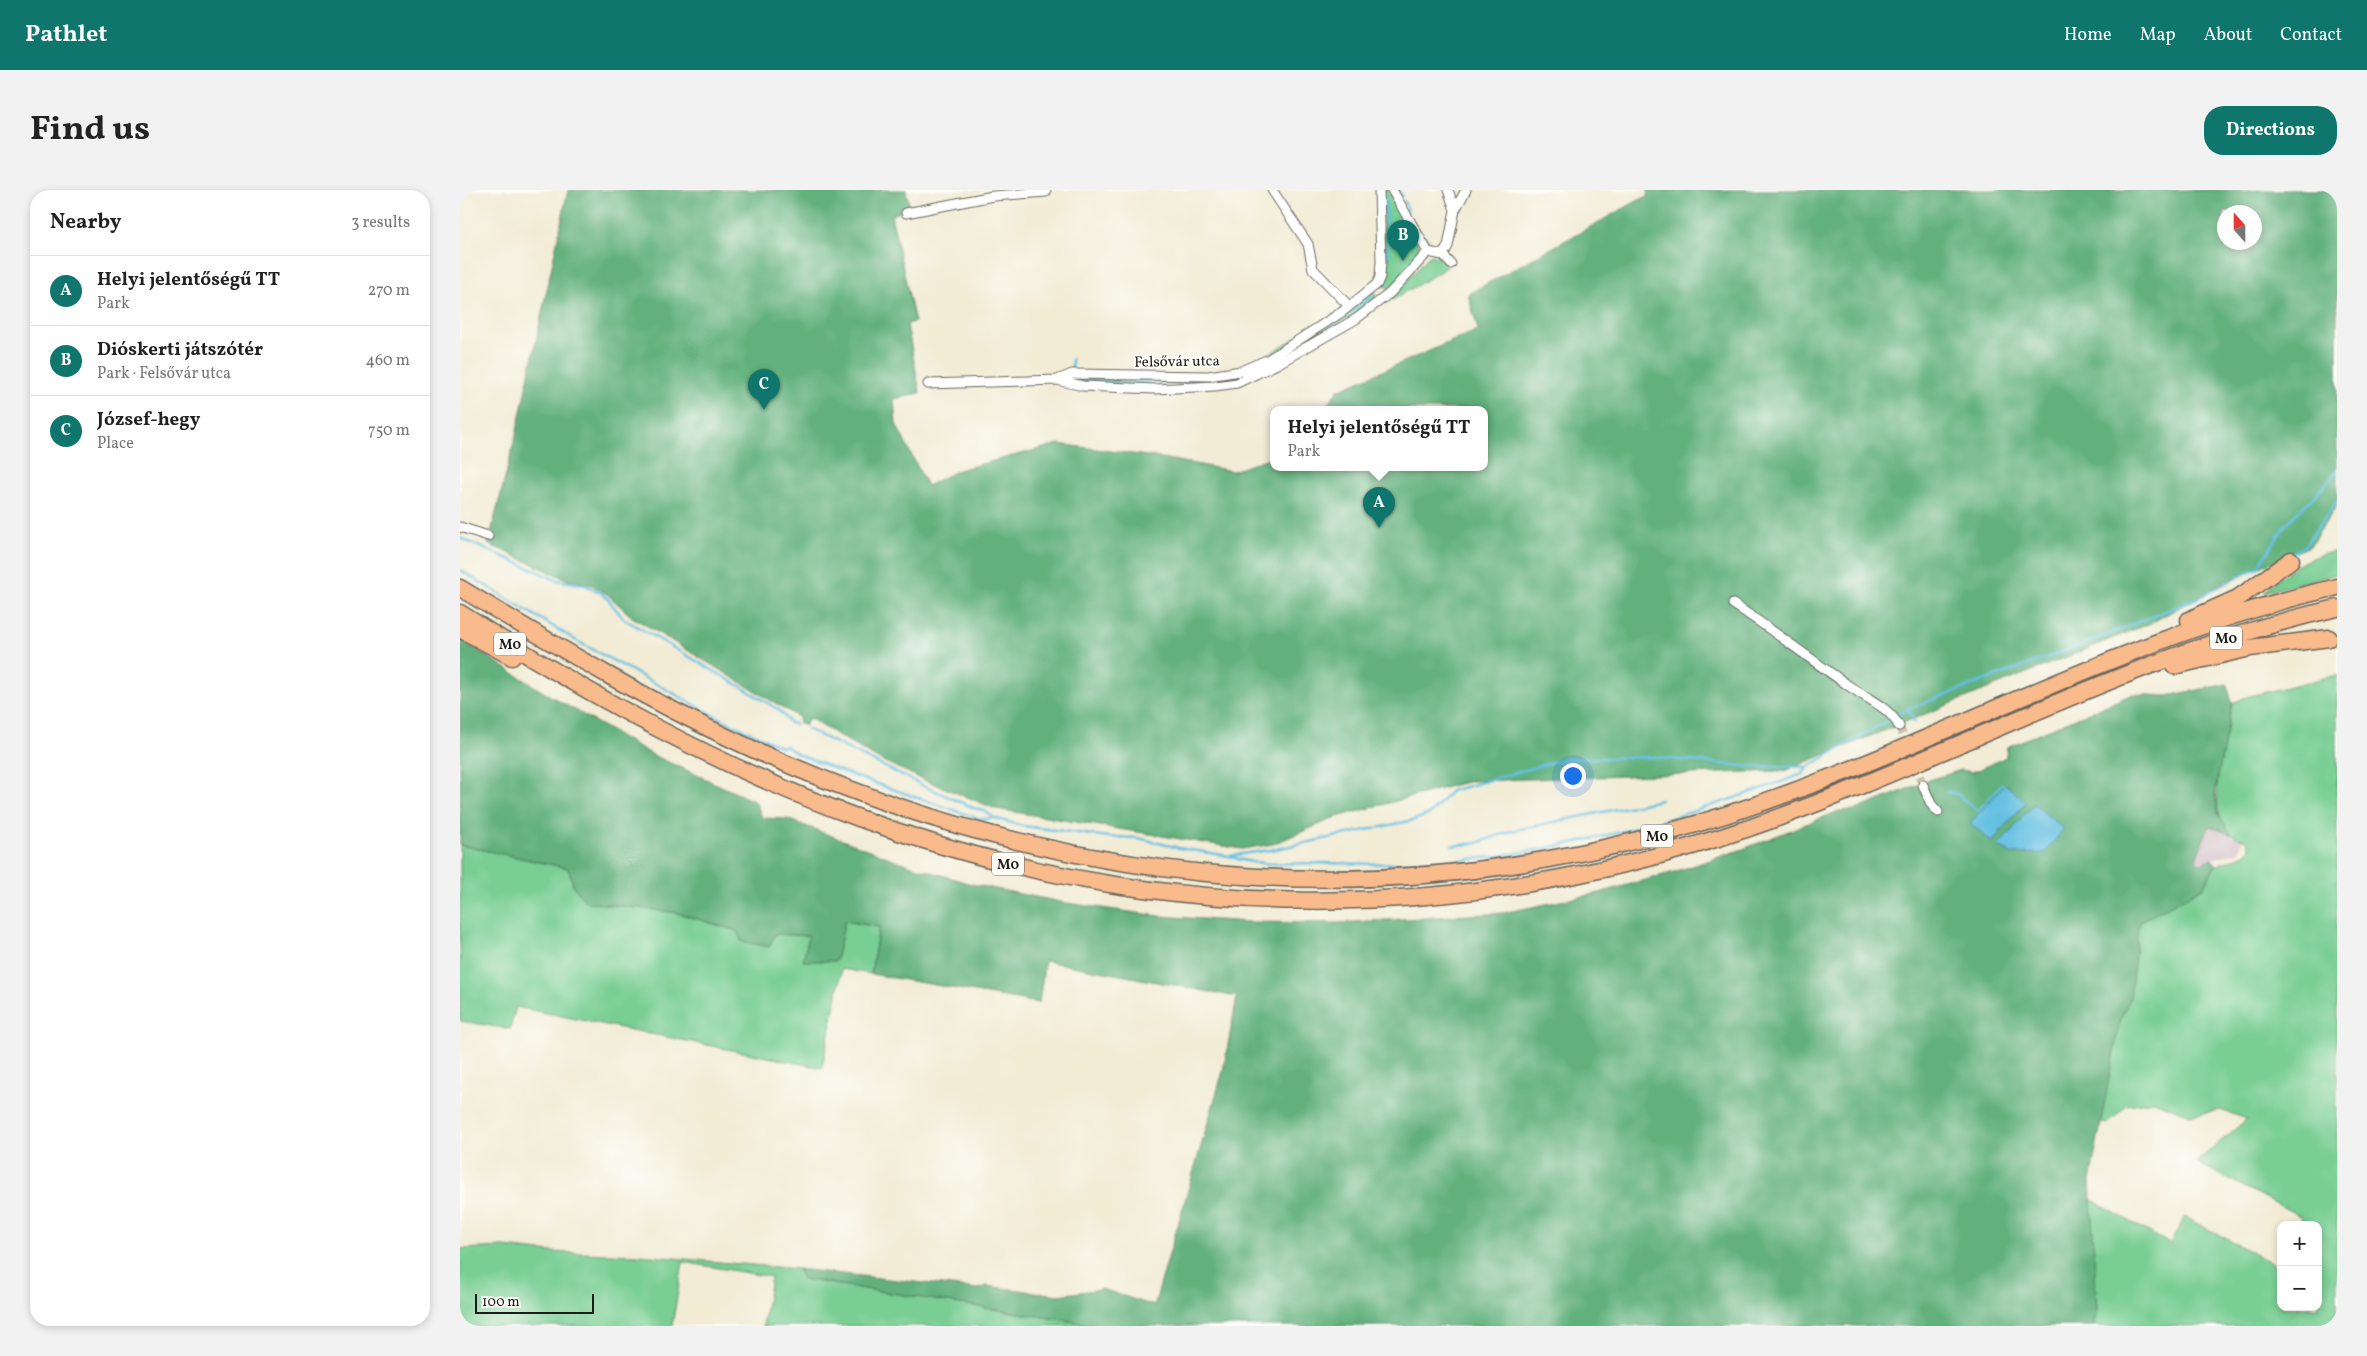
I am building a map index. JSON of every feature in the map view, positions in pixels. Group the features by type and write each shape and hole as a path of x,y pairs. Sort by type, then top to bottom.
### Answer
{"highway":[{"path":"2138,649 2158,632 2238,598 2291,560"},
{"name":"M0","path":"460,588 560,648 688,718 767,756 907,810 993,836 1087,857 1166,870 1273,878 1409,878 1520,866 1652,838 1721,817 1802,789 2138,649 2273,603 2337,587"},
{"name":"M0","path":"460,613 560,674 667,733 758,777 856,817 932,843 1018,866 1120,886 1199,896 1304,902 1411,899 1492,889 1594,871 1665,854 1751,827 1815,804 2118,678 2233,635 2286,619 2337,608"},
{"path":"460,629 541,672 560,674"},
{"path":"2118,678 2224,653 2329,638"}],"street":[{"path":"906,213 993,196 1046,192 1045,190"},
{"path":"1272,190 1308,244 1313,269 1349,306"},
{"path":"1379,190 1380,277 1383,291"},
{"path":"1392,190 1428,252 1443,255 1450,264"},
{"path":"1448,190 1455,210"},
{"path":"1443,255 1448,246 1455,210 1466,190"},
{"name":"Felsővár utca","path":"928,384 1057,380 1083,386 1155,389 1237,383 1258,374 1356,319 1383,291 1428,252"},
{"name":"Felsővár utca","path":"1057,380 1072,374 1192,377 1240,371 1269,359 1349,306 1383,291"},
{"path":"460,527 488,536"},
{"path":"1734,604 1895,719"},
{"path":"1923,785 1931,804 1938,812"}],"shaded area":[{"path":"2210,826 2243,841 2239,852 2200,862 2196,859"}],"green space":[{"path":"568,190 906,190 910,209 891,215 915,322 907,324 920,393 894,399 896,424 927,486 958,470 1059,444 1162,458 1233,471 1270,457 1270,471 1488,471 1488,406 1326,406 1338,390 1478,330 1468,294 1648,195 1647,190 2337,190 2337,505 2310,546 2224,582 2151,623 1784,771 1470,781 1337,817 1273,844 1242,849 996,809 878,759 809,718 805,726 798,723 800,718 632,617 607,594 592,585 568,580 488,544 516,435"},
{"path":"1382,190 1389,190 1422,251 1389,289 1384,286"},
{"path":"1432,255 1442,259 1447,267 1393,300 1391,297"},
{"path":"1372,290 1376,292 1375,300 1354,315 1250,376 1226,383 1158,385 1157,383 1158,379 1239,373"},
{"path":"1071,376 1150,379 1151,381 1147,386 1071,381"},
{"path":"2337,551 2337,574 2264,592 2288,571 2306,561"},
{"path":"460,639 545,693 653,755 756,802 762,818 787,819 909,865 971,884 1066,903 1159,916 1249,922 1336,923 1503,913 1599,893 1674,872 1743,849 1839,811 1856,810 1932,779 1961,770 1973,772 2006,757 2007,747 2133,694 2167,696 2227,684 2232,703 2215,793 2219,816 2232,835 2209,826 2196,859 2199,863 2212,859 2215,866 2203,888 2141,921 2138,928 2130,999 2120,1019 2090,1181 2097,1310 2094,1326 1101,1326 802,1279 798,1269 978,1289 987,1286 1059,1295 1102,1289 1154,1306 1223,1071 1237,997 1045,961 1039,1003 871,974 879,927 845,921 836,961 803,961 809,936 775,934 769,947 741,941 737,931 678,913 585,902 574,887 568,868 460,845"},
{"path":"2337,675 2337,1326 2094,1326 2097,1310 2090,1199 2170,1244 2185,1217 2277,1265 2277,1311 2322,1311 2322,1221 2300,1221 2302,1217 2196,1162 2247,1119 2220,1110 2190,1115 2154,1101 2127,1105 2108,1124 2101,1123 2099,1134 1511,932 1855,817 1996,763 2006,757 2007,747 2133,694 2141,921 2203,888 2215,866 2245,854 2250,848 2247,840 2234,836 2224,824 2218,809 2217,792 2221,753 2232,703 2249,696"},
{"path":"460,845 568,868 574,887 605,905 637,906 678,913 737,931 809,936 803,961 845,921 879,927 871,974 842,969 822,1068 516,1007 510,1029 460,1021"},
{"path":"504,1247 551,1252 639,1255 798,1269 802,1279 1101,1326 763,1326 771,1277 683,1262 672,1326 460,1326 460,1249"}],"water":[{"path":"2005,784 2026,802 1992,842 1970,823"},
{"path":"2034,804 2064,829 2045,853 2012,854 1998,846"}],"waterway":[{"path":"1399,190 1402,196"},
{"path":"1385,197 1388,242 1386,285"},
{"path":"1404,201 1408,210"},
{"path":"1424,236 1432,246"},
{"path":"1281,357 1345,317 1373,295"},
{"path":"1072,359 1072,371"},
{"path":"1072,376 1074,380 1085,381 1209,382 1245,375"},
{"path":"1908,709 2086,643 2196,599 2258,567 2286,524 2326,484 2337,470"},
{"path":"2291,554 2304,546 2337,502"},
{"path":"460,538 557,580 585,585 600,592 624,619 745,689 779,710 790,723 795,724"},
{"path":"460,570 577,641 721,719 782,747 786,746 797,754 854,776 980,819 992,817"},
{"path":"1895,716 1908,709 1915,723"},
{"path":"1230,856 1251,862 1275,864 1412,864 1487,857 1579,842 1715,805 1803,774 1808,767 1890,719"},
{"path":"807,729 926,787 985,811 994,818 1023,826 1109,837 1138,838 1179,848 1229,856 1276,849 1414,820 1430,814 1451,791 1564,759 1649,757 1744,766 1808,767"},
{"path":"1948,792 1957,794 1978,811 2002,784 2004,786"},
{"path":"1452,846 1477,843 1511,831 1661,800"}],"tunnel":[{"path":"1899,726 1923,785"}],"place":[{"name":"Dióskerti játszótér","path":"1403,261"},
{"name":"József-hegy","path":"764,410"},
{"name":"Helyi jelentőségű TT","path":"1379,528"}]}
